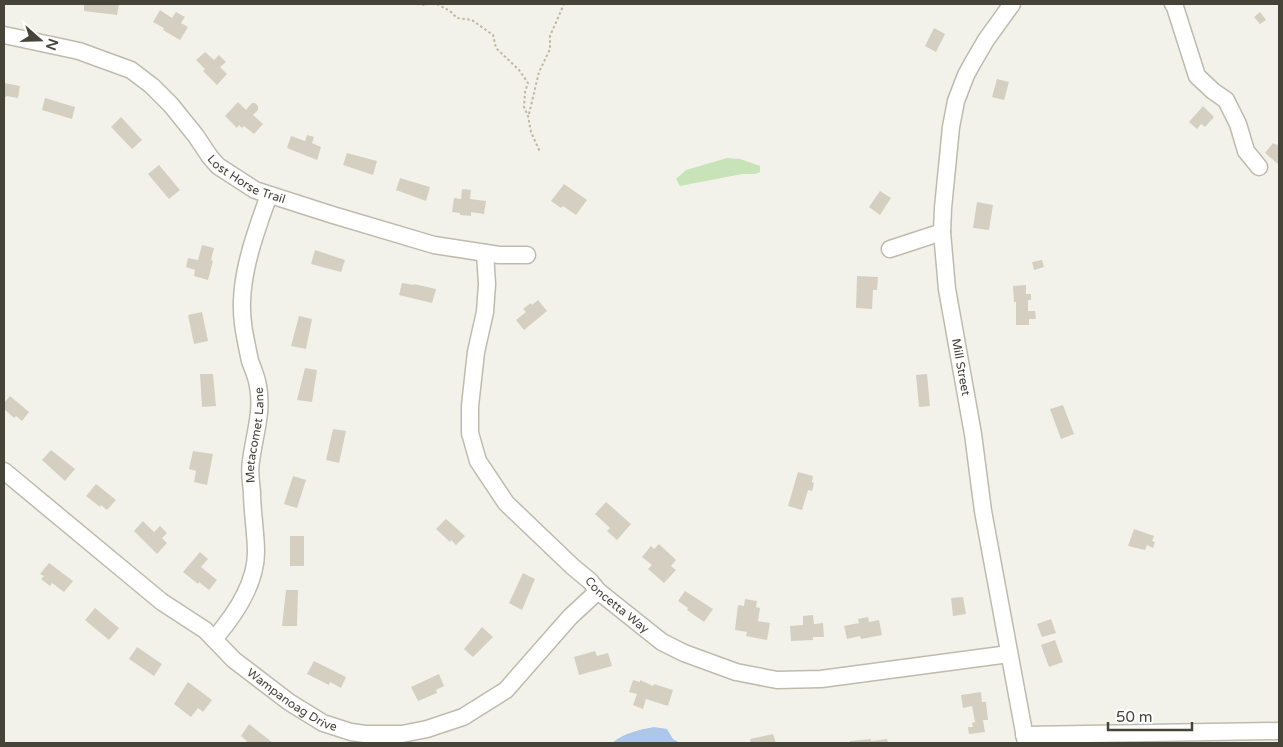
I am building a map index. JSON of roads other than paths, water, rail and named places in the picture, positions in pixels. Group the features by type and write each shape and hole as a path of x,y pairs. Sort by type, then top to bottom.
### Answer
{"street":[{"name":"Mill Street","path":"1012,4 986,40 972,64 956,101 951,127 942,232 947,289 973,434 983,511 1025,739"},
{"path":"1173,4 1197,76 1226,100 1238,124 1246,151 1259,167"},
{"name":"Lost Horse Trail","path":"4,35 79,51 131,70 152,86 171,105 218,166 255,190 434,245 499,255 527,255"},
{"name":"Metacomet Lane","path":"214,639 227,624 241,601 252,578 255,563 256,550 251,503 250,463 258,425 259,400 258,386 243,332 242,290 250,252 269,195"},
{"path":"890,249 942,232"},
{"name":"Concetta Way","path":"484,253 487,284 485,312 476,352 470,406 470,433 478,460 506,503 590,581 598,591 662,642 684,653 736,672 777,680 821,679 1010,654"},
{"name":"Wampanoag Drive","path":"4,471 162,602 205,630 234,660 289,702 323,723 343,730 365,734 402,734 427,729 463,717 506,690 570,617 598,591"},
{"path":"1025,739 1279,731"}],"water":[{"path":"654,727 667,729 673,739 680,743 612,743 626,734"}]}
